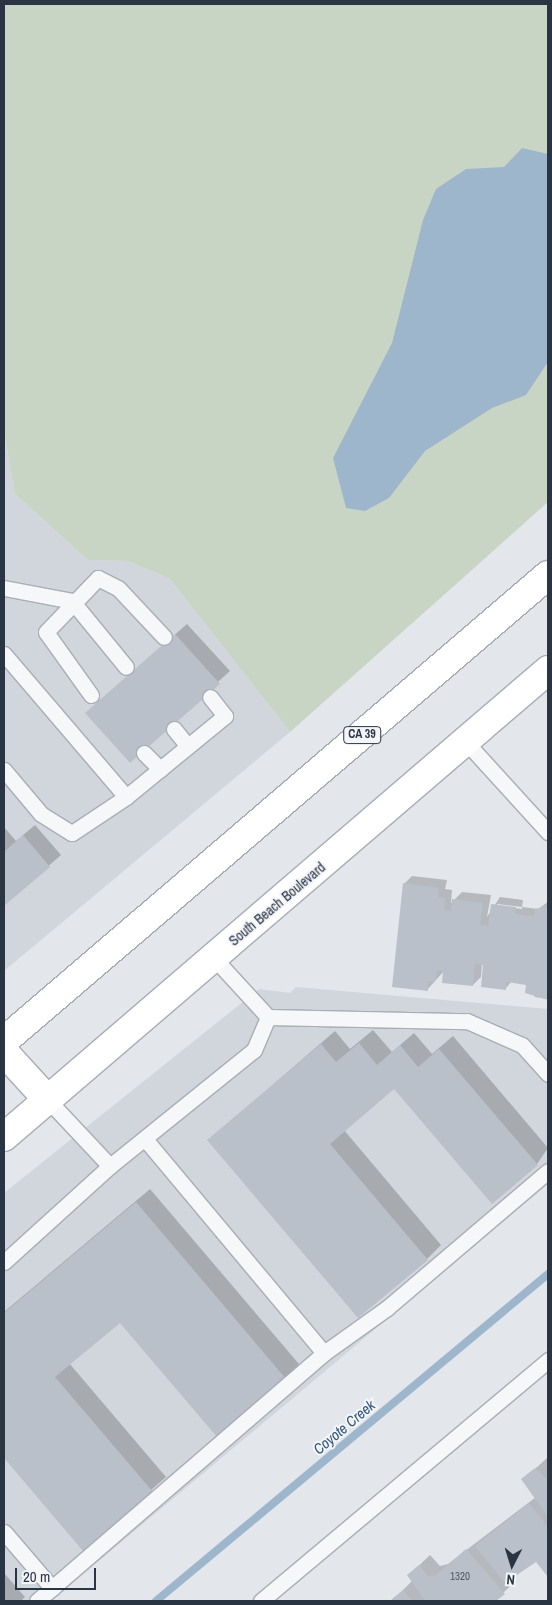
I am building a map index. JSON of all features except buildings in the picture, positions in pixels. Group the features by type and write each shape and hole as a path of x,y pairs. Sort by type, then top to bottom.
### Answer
{"main road":[{"name":"CA 39","path":"4,1041 548,574"},
{"name":"South Beach Boulevard","path":"4,1137 548,670"},
{"path":"4,1052 48,1099"}],"lane":[{"path":"91,695 46,632 72,600 98,578 118,588 164,637"},
{"path":"4,588 72,600 126,667"},
{"path":"4,654 126,797"},
{"path":"4,770 41,814 72,833 126,797 225,716 210,697"},
{"path":"174,729 188,746"},
{"path":"466,742 548,832"},
{"path":"144,753 160,769"},
{"path":"214,958 268,1017 467,1021 522,1045 548,1074"},
{"path":"4,1262 110,1166 254,1050 268,1017"},
{"path":"48,1099 110,1166"},
{"path":"145,1139 324,1353"},
{"path":"37,1601 324,1353 387,1308 548,1171"},
{"path":"262,1601 548,1360"},
{"path":"4,1532 52,1588"}],"shaded area":[{"path":"4,432 15,494 88,560 128,561 170,579 290,732 4,971"},
{"path":"296,987 548,1009 548,1184 51,1601 4,1601 4,1193 259,989 290,993"}],"green space":[{"path":"4,4 548,4 548,502 290,732 170,579 128,561 88,560 15,494 4,432"}],"water":[{"path":"522,148 548,154 548,362 526,395 492,408 425,451 389,498 365,511 346,508 333,458 392,343 423,220 436,189 466,169 504,167"}],"waterway":[{"name":"Coyote Creek","path":"156,1601 548,1274"}]}
